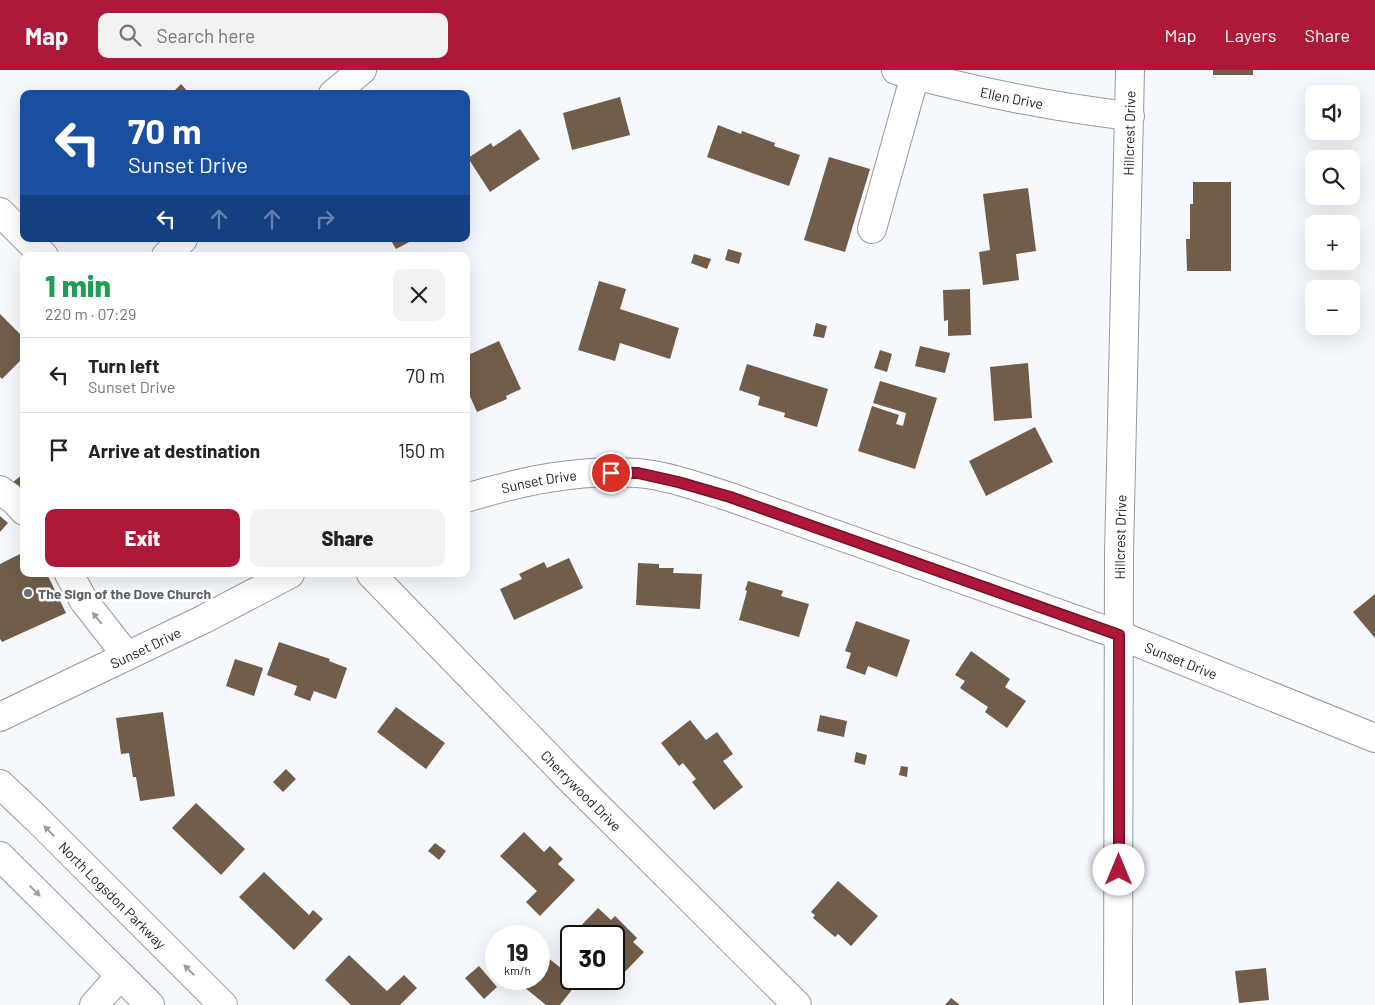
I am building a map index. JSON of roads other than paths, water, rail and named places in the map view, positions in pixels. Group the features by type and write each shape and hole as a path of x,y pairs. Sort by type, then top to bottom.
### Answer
{"street":[{"path":"338,90 362,70"},
{"name":"Hillcrest Drive","path":"1118,1005 1119,553 1130,70"},
{"path":"872,229 906,73"},
{"name":"Ellen Drive","path":"906,73 1031,102 1075,110 1130,116"},
{"path":"0,212 20,232"},
{"path":"30,242 40,252"},
{"path":"170,252 180,242"},
{"name":"Sunset Drive","path":"470,497 510,484 574,475 638,473 678,482 730,497 1119,635 1375,738"},
{"path":"0,490 20,507"},
{"path":"71,577 84,601 127,656"},
{"name":"Sunset Drive","path":"0,717 204,619 284,577"},
{"name":"Cherrywood Drive","path":"374,577 568,777 798,1005"},
{"name":"North Logsdon Parkway","path":"0,784 44,825 223,1005"},
{"path":"0,856 150,1005"},
{"path":"94,1005 120,976"}],"place":[{"name":"The Sign of the Dove Church","path":"28,593"}]}
